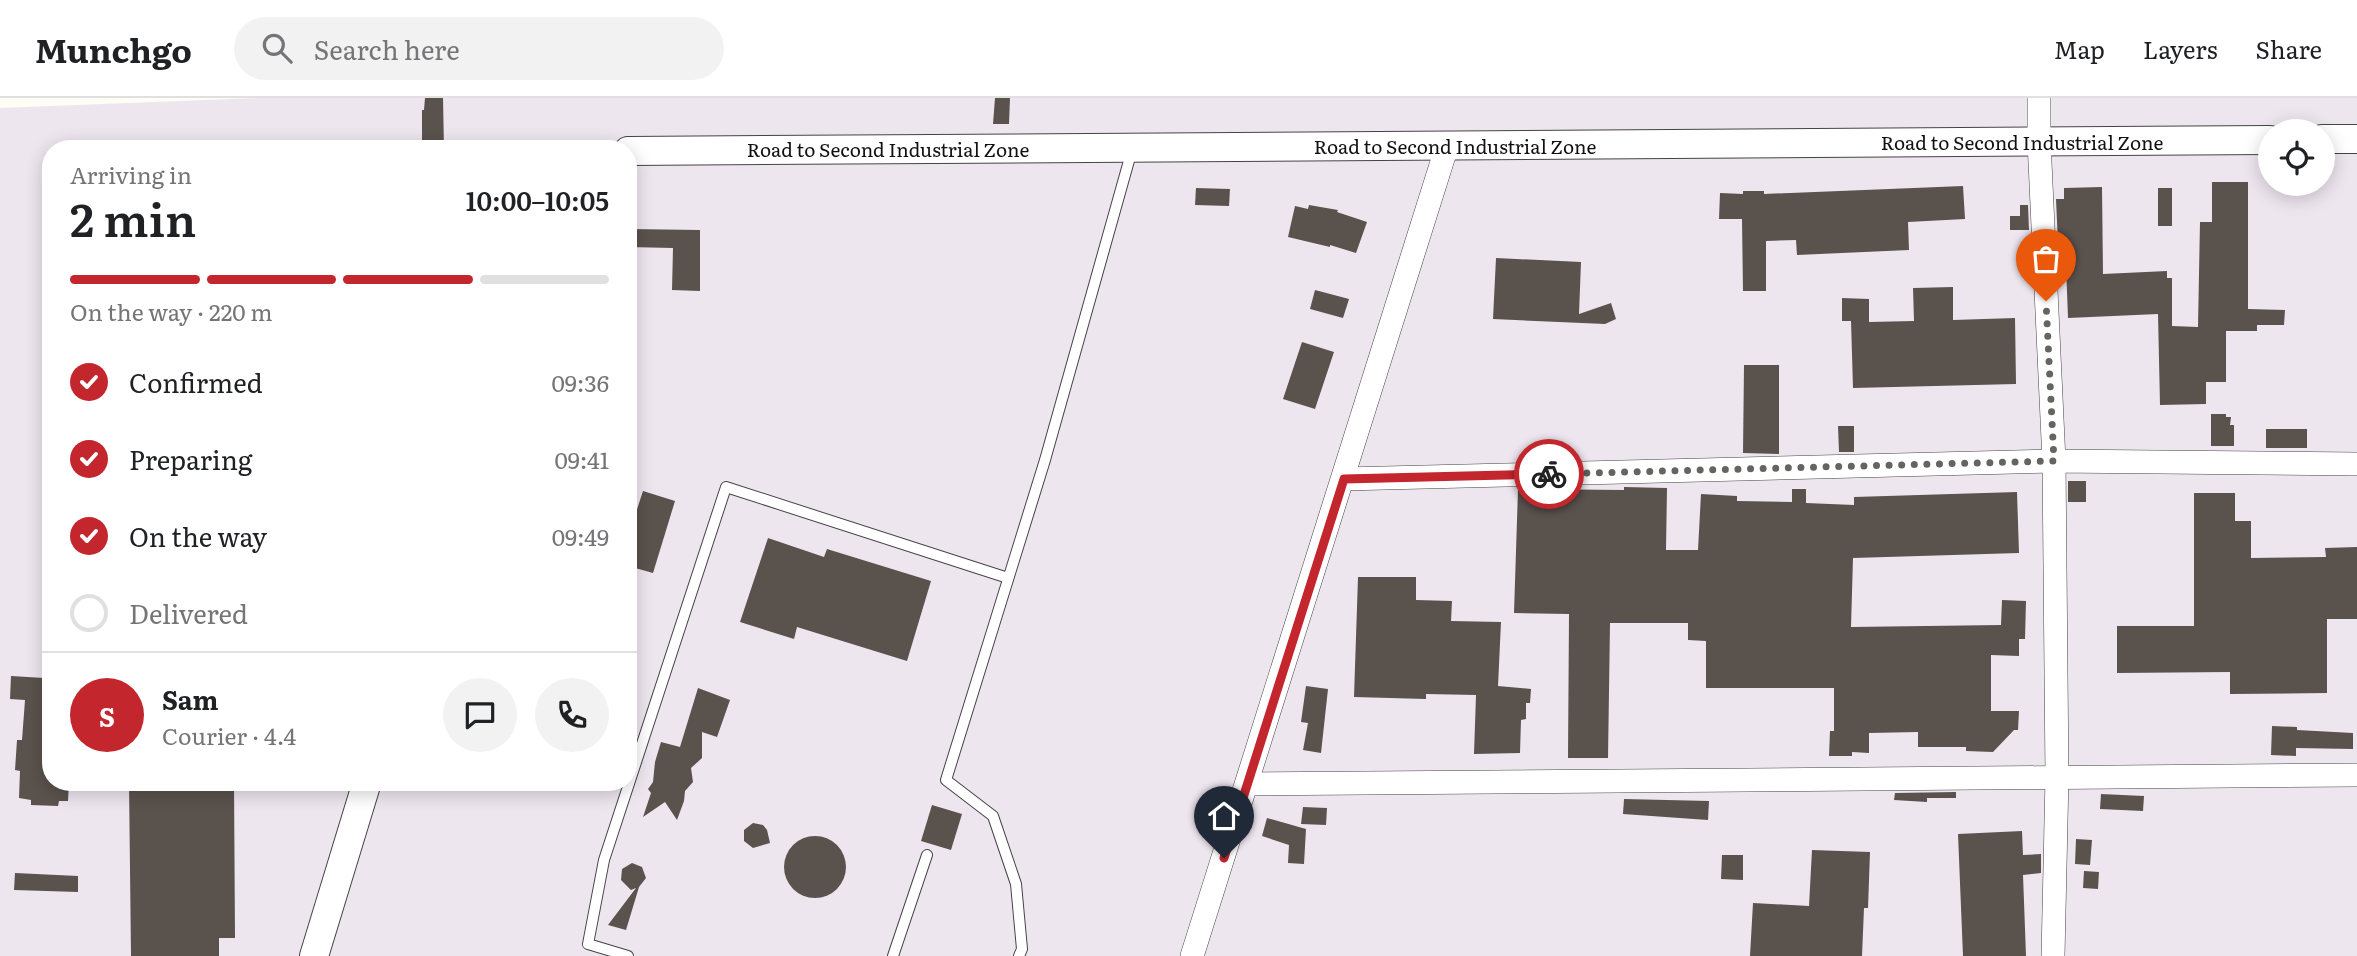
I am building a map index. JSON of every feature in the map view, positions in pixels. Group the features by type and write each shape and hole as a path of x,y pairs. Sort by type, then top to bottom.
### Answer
{"street":[{"path":"2039,98 2054,461 2057,777 2053,956"},
{"name":"Road to Second Industrial Zone","path":"637,150 1132,149 2258,139"},
{"path":"2335,139 2357,139"},
{"path":"1192,956 1447,146"},
{"path":"1344,479 2054,461 2357,464"},
{"path":"1247,784 2357,775"},
{"path":"314,956 364,791"}],"lane":[{"path":"1019,956 1022,949 1016,884 993,816 946,780 1045,460 1132,149"},
{"path":"637,759 726,487 1008,578"},
{"path":"627,791 604,860 588,944 628,956"},
{"path":"893,956 927,855"}],"shaded area":[{"path":"258,98 2357,98 2357,956 0,956 0,108"}],"building":[{"path":"425,98 443,98 444,140 422,140"},
{"path":"995,98 1010,98 1009,124 993,124"},
{"path":"2212,182 2248,182 2248,309 2285,310 2284,325 2257,325 2257,331 2226,331 2226,382 2206,382 2206,404 2160,405 2158,314 2068,318 2066,266 2059,266 2056,199 2064,199 2064,188 2102,187 2103,274 2167,271 2167,278 2172,278 2172,326 2198,327 2200,222 2212,222"},
{"path":"1963,186 1965,219 1908,222 1909,250 1797,255 1796,240 1766,241 1766,291 1743,291 1742,219 1719,219 1720,193 1764,191 1764,194"},
{"path":"1196,188 1230,189 1229,206 1195,205"},
{"path":"2158,188 2172,188 2172,226 2158,226"},
{"path":"1309,205 1338,210 1337,212 1367,222 1356,253 1288,237 1295,206 1308,209"},
{"path":"2020,205 2028,205 2029,230 2010,230 2010,216 2020,216"},
{"path":"637,229 700,230 700,291 672,290 673,248 637,247"},
{"path":"1496,258 1581,262 1579,314 1611,303 1616,319 1605,324 1493,319"},
{"path":"1953,287 1953,320 2015,318 2016,384 1853,388 1851,321 1842,321 1842,298 1869,299 1869,322 1914,321 1913,288"},
{"path":"1315,290 1349,299 1343,318 1310,309"},
{"path":"1302,342 1334,352 1315,409 1283,399"},
{"path":"1744,365 1779,365 1779,454 1743,453"},
{"path":"2211,414 2226,414 2226,417 2231,417 2230,425 2234,425 2234,446 2211,446"},
{"path":"1838,426 1854,426 1854,452 1839,452"},
{"path":"2266,429 2307,429 2307,448 2266,448"},
{"path":"2068,481 2086,481 2086,502 2068,502"},
{"path":"1624,487 1667,488 1666,550 1698,550 1701,494 1737,496 1737,501 1792,502 1792,489 1806,489 1806,503 1854,505 1854,497 2017,492 2019,553 1853,558 1851,627 2001,625 2002,600 2026,601 2025,639 2019,639 2019,656 1991,655 1991,711 2019,711 2018,730 2014,730 1993,752 1966,751 1966,747 1918,747 1918,732 1869,733 1869,753 1852,752 1852,756 1829,756 1830,731 1834,731 1834,688 1706,688 1706,641 1688,640 1688,623 1610,623 1608,758 1568,758 1569,614 1514,613 1518,489 1624,490"},
{"path":"643,491 675,501 653,573 637,569 637,509"},
{"path":"2194,493 2235,493 2235,521 2251,521 2251,558 2326,557 2325,548 2357,547 2357,619 2327,619 2327,693 2230,694 2230,672 2117,673 2117,626 2194,626"},
{"path":"768,538 824,557 827,549 931,581 907,661 797,627 794,639 740,622"},
{"path":"1358,577 1416,577 1416,600 1452,601 1451,621 1501,622 1498,686 1531,689 1530,703 1526,703 1526,719 1521,720 1520,753 1474,754 1476,695 1426,694 1426,699 1354,697"},
{"path":"11,676 42,678 42,791 69,791 68,801 59,801 58,806 31,805 31,800 19,798 20,771 15,770 17,740 22,740 25,700 10,699"},
{"path":"1306,686 1328,689 1321,753 1303,750 1308,723 1301,722"},
{"path":"698,688 730,700 717,737 702,732 702,758 691,768 693,782 685,791 677,820 665,802 643,817 651,793 648,789 653,782 661,742 680,747"},
{"path":"2272,726 2353,733 2353,749 2296,748 2296,756 2271,755"},
{"path":"129,791 234,791 235,938 219,938 219,956 131,956"},
{"path":"1956,792 1956,798 1927,798 1927,802 1894,800 1895,793"},
{"path":"2101,794 2144,796 2143,811 2100,809"},
{"path":"1624,799 1709,801 1708,820 1623,814"},
{"path":"932,805 962,814 951,850 921,841"},
{"path":"1303,807 1327,808 1326,825 1301,824"},
{"path":"1267,818 1306,829 1304,864 1288,863 1289,845 1262,836"},
{"path":"753,823 763,825 770,843 753,848 744,841 744,830"},
{"path":"2022,831 2023,855 2041,854 2041,873 2023,875 2026,956 1963,956 1958,834"},
{"path":"809,836 821,836 837,845 844,855 844,879 837,889 821,898 809,898 798,893 789,884 784,873 784,861 789,850 798,841"},
{"path":"2076,839 2092,840 2090,865 2075,864"},
{"path":"1812,850 1870,852 1868,908 1864,908 1862,956 1750,956 1753,903 1809,906"},
{"path":"1722,855 1743,855 1743,880 1721,879"},
{"path":"632,863 642,867 646,878 639,887 626,930 608,925 636,888 631,890 621,880 622,869"},
{"path":"2084,871 2099,872 2098,889 2083,888"},
{"path":"15,873 78,876 78,892 14,890"}],"way so far":[{"path":"1549,474 2054,461 2046,301"}],"route":[{"path":"1224,858 1344,479 1549,474"}]}
